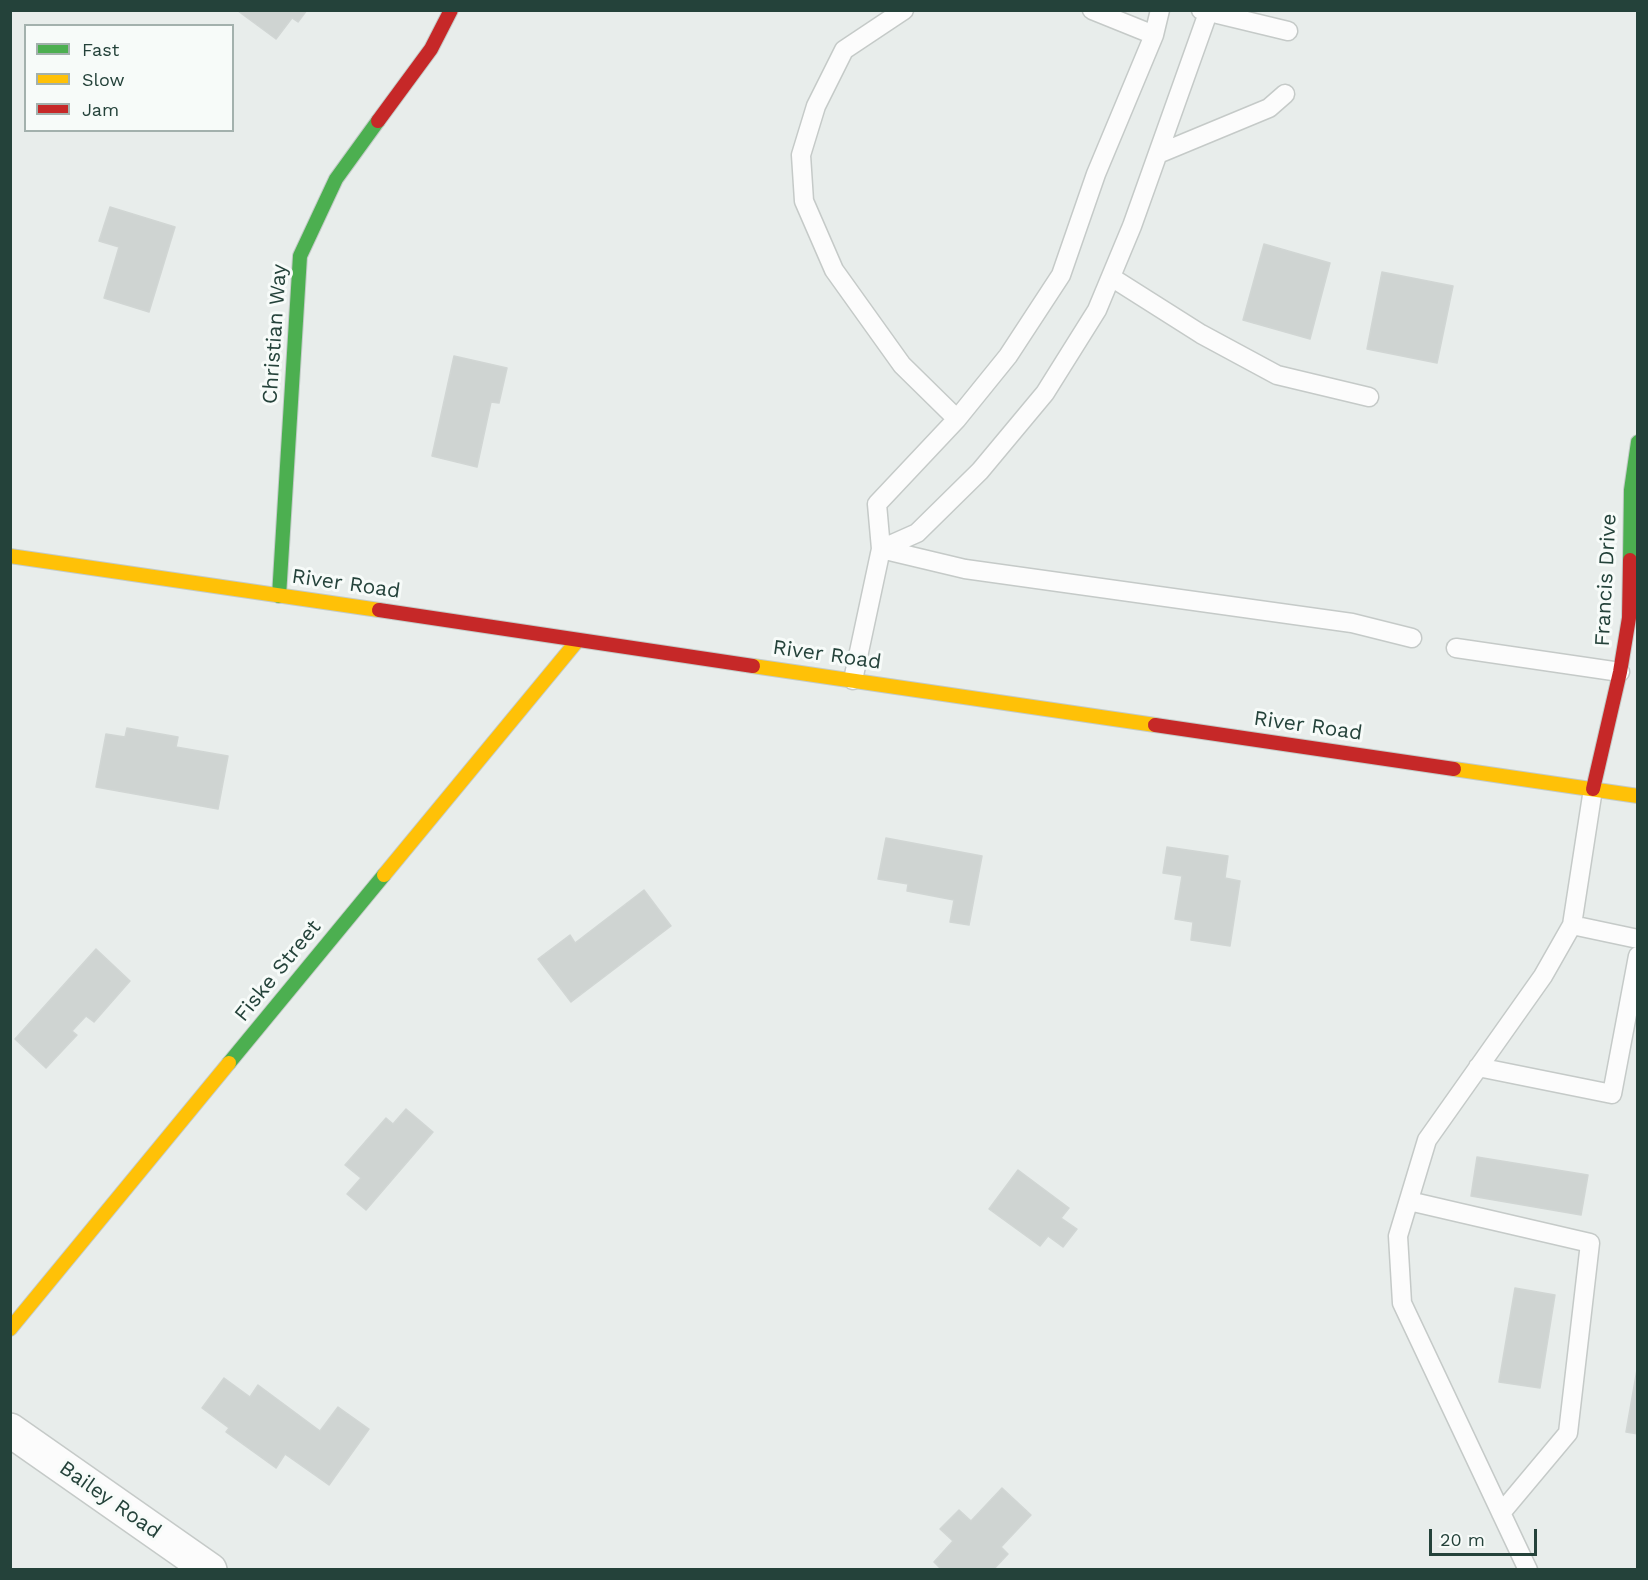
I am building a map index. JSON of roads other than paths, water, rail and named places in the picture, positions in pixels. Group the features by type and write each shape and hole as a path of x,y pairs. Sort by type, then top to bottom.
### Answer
{"street":[{"name":"Christian Way","path":"279,596 300,256 336,179 431,49 451,10"},
{"name":"Francis Drive","path":"1593,789 1620,672 1629,618 1638,442"},
{"name":"River Road","path":"10,556 1638,796"},
{"name":"Fiske Street","path":"10,1329 578,640"},
{"name":"Bailey Road","path":"10,1430 210,1569"}],"lane":[{"path":"904,10 844,50 816,106 801,155 804,201 834,270 902,365 957,419"},
{"path":"1092,10 1154,34"},
{"path":"853,680 881,549 877,504 957,419 1008,356 1061,275 1096,174 1154,34 1160,10"},
{"path":"881,549 917,533 980,471 1045,393 1097,310 1158,154 1206,12 1288,31"},
{"path":"1158,154 1269,108 1285,94"},
{"path":"1111,277 1201,334 1277,375 1369,397"},
{"path":"881,549 965,569 1352,622 1412,638"},
{"path":"1456,648 1620,672"},
{"path":"1528,1569 1402,1303 1398,1236 1427,1140 1543,976 1572,925 1593,789"},
{"path":"1572,925 1638,939"},
{"path":"1478,1068 1612,1094 1638,956"},
{"path":"1409,1201 1590,1243 1568,1432 1501,1513"}]}
